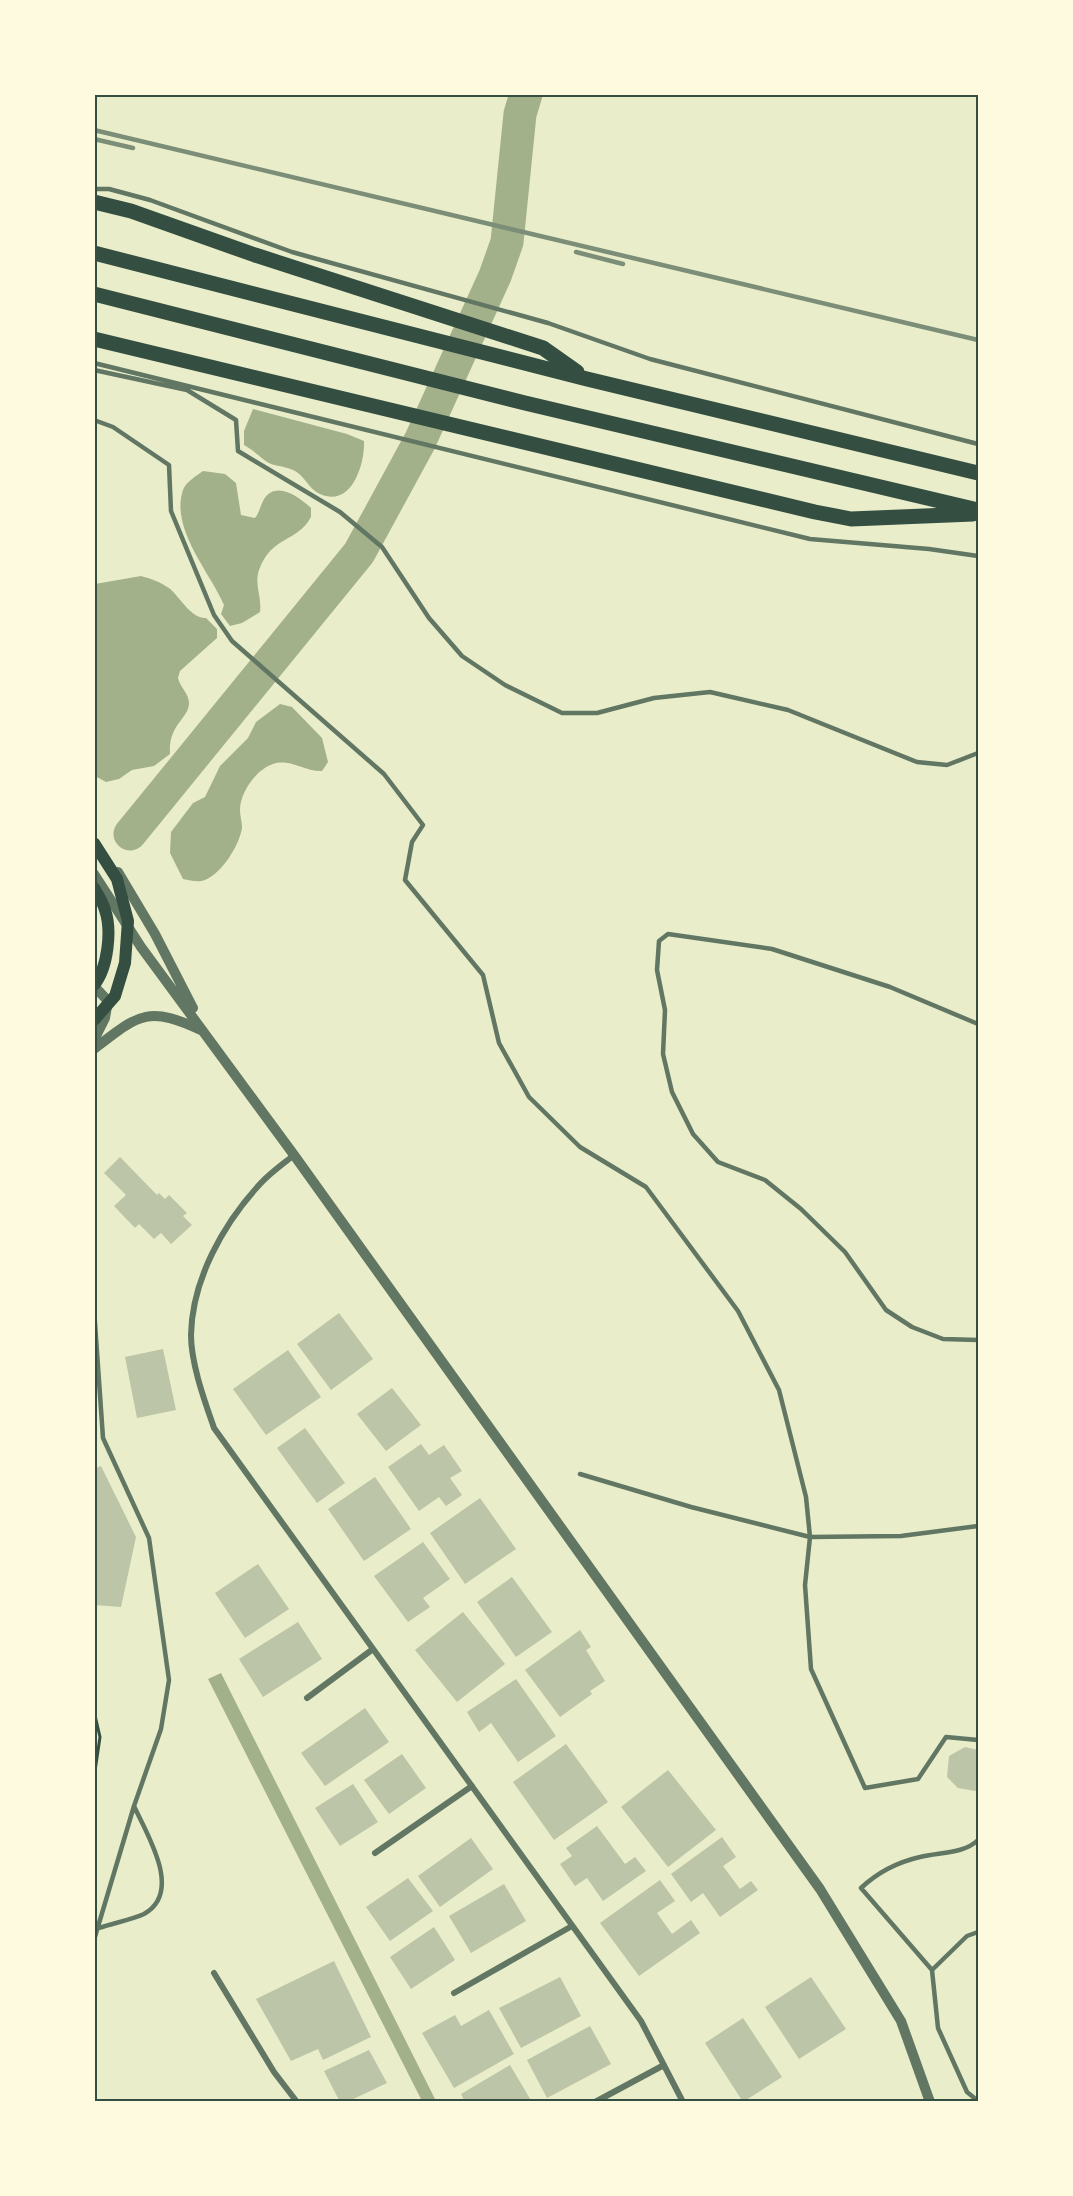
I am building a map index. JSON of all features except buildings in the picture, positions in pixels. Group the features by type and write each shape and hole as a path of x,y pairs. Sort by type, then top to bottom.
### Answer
{"highway":[{"path":"94,202 131,211 255,255 543,348 587,379"},
{"path":"94,253 587,379 978,473"},
{"path":"94,294 525,403 978,512"},
{"path":"94,339 851,519 978,512"}],"main road":[{"path":"94,843 117,879 128,921 124,963 115,996 94,1020"},
{"path":"94,888 106,911 108,943 99,979 94,985"}],"street":[{"path":"94,834 155,934 206,1032"},
{"path":"94,873 141,947 206,1032 820,1889 901,2021 930,2102"},
{"path":"94,985 108,1001 105,1018 94,1040"},
{"path":"94,1049 141,1016 174,1017 206,1032"},
{"path":"294,1155 260,1184 218,1240 199,1290 191,1336 202,1391 214,1428 640,2021 683,2102"},
{"path":"307,1698 373,1649"},
{"path":"375,1853 472,1786"},
{"path":"454,1993 572,1926"},
{"path":"214,1973 274,2072 297,2102"},
{"path":"596,2102 664,2065"}],"lane":[{"path":"94,189 109,189 150,200 292,252 548,323 650,359 978,444"},
{"path":"94,363 810,539 929,549 978,556"},
{"path":"94,370 187,390 236,420 238,451 340,512 382,547 429,618 462,656 505,685 562,713 597,713 654,698 710,692 788,710 917,762 947,765 978,753"},
{"path":"94,420 114,427 170,465 171,511 193,569 214,615 232,641 384,774 423,825 412,842 405,880 483,975 498,1043 529,1098 580,1147 646,1187 738,1311 779,1390 806,1497 810,1537 804,1585 811,1669 864,1788 918,1779 946,1737 978,1740"},
{"path":"978,1024 890,987 772,949 668,934 659,941 657,970 665,1010 663,1054 672,1092 693,1134 718,1162 765,1180 801,1209 845,1252 886,1310 912,1327 943,1339 978,1340"},
{"path":"94,1309 103,1438 149,1538 169,1680 161,1729 134,1806 94,1940"},
{"path":"94,1442 103,1438"},
{"path":"580,1474 691,1507 810,1537 901,1536 978,1526"},
{"path":"99,1928 145,1913 158,1898 163,1881 160,1862 134,1806"},
{"path":"978,1840 971,1848 918,1857 876,1874 861,1888 932,1970 938,2028 967,2092 978,2102"},
{"path":"932,1970 968,1936 978,1932"}],"path":[{"path":"94,1712 100,1737 94,1778"}],"shaded area":[{"path":"253,409 347,434 364,441 359,472 348,490 331,497 320,494 312,489 297,472 270,463 244,445 244,431"},
{"path":"203,471 225,474 236,483 241,515 255,518 263,501 274,491 294,495 311,508 311,517 305,525 277,545 264,559 258,575 260,612 242,623 230,626 221,614 224,605 193,550 182,520 180,505 184,487"},
{"path":"141,576 169,588 195,615 206,618 217,629 217,638 180,671 178,678 189,703 186,714 172,736 170,754 154,766 132,770 119,779 106,782 95,776 95,584"},
{"path":"280,704 292,707 322,738 328,762 322,771 279,763 261,771 250,782 243,796 240,810 242,828 229,858 218,871 205,880 183,879 170,853 171,832 193,803 205,797 220,766 248,738 256,722"},
{"path":"221,1673 436,2101 422,2101 208,1679"}],"waterway":[{"path":"130,834 359,553 420,441 495,276 507,242 520,114 526,94"}],"railway":[{"path":"94,130 978,340"},
{"path":"94,139 133,148"},
{"path":"576,252 623,264"}]}
